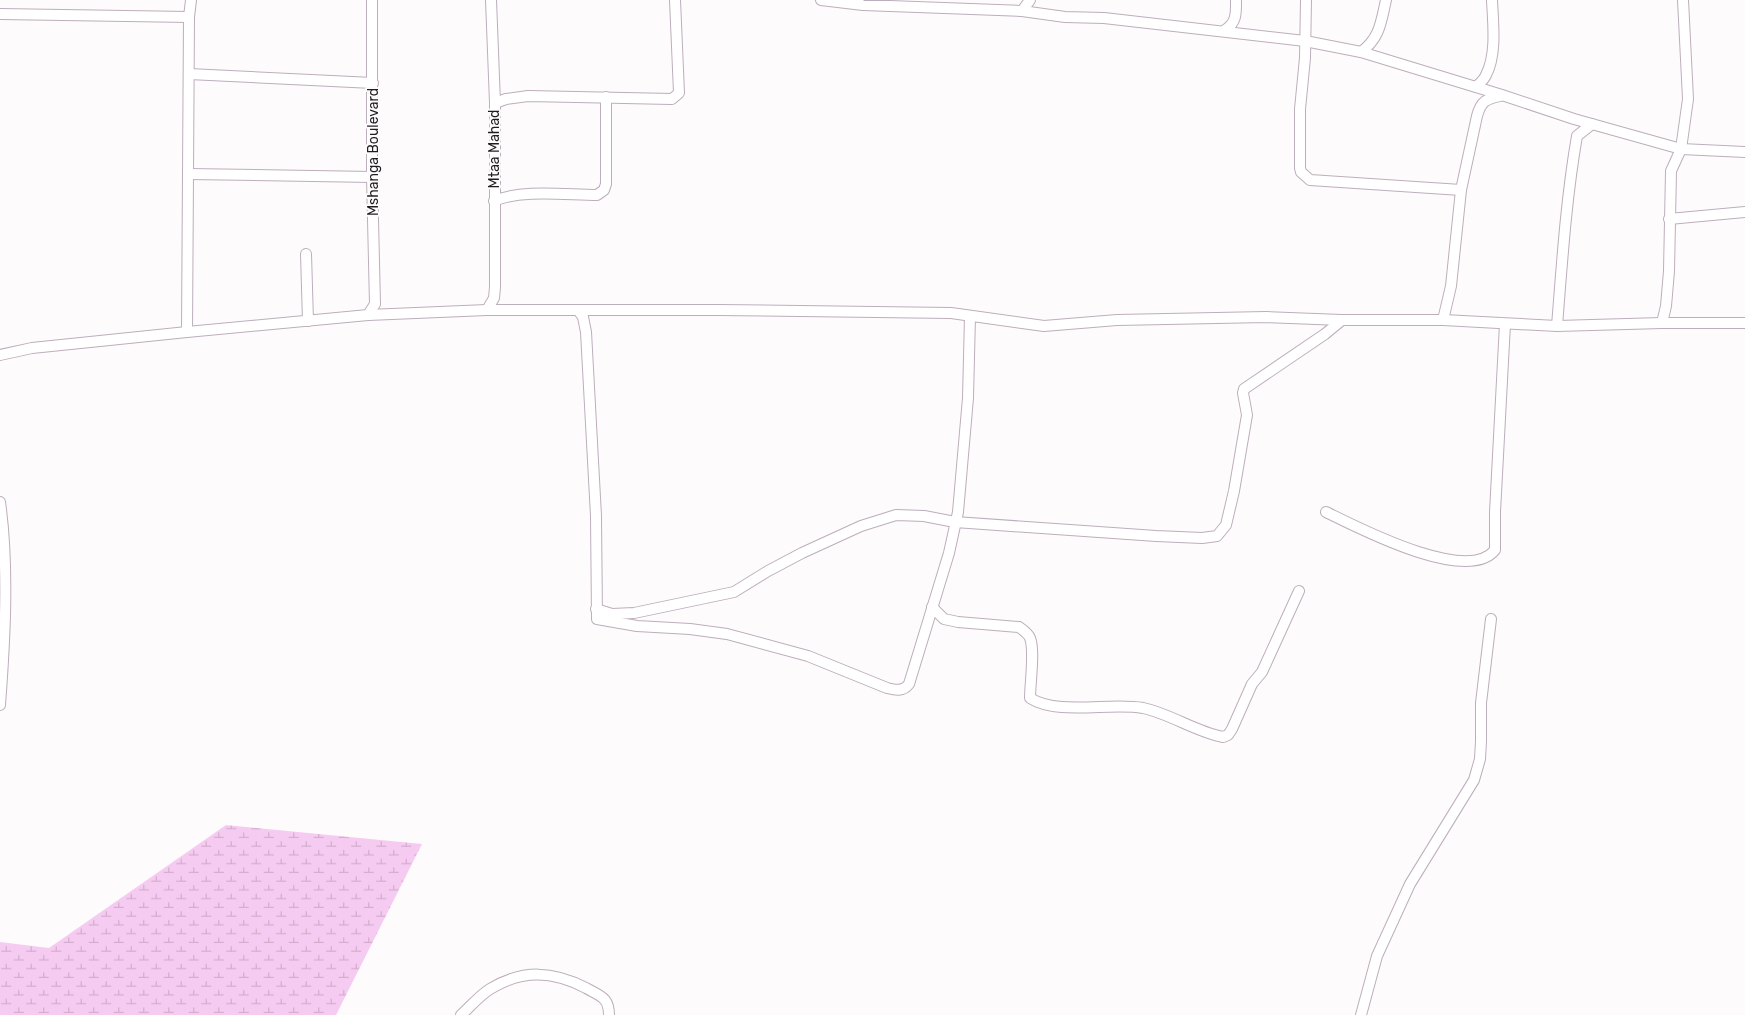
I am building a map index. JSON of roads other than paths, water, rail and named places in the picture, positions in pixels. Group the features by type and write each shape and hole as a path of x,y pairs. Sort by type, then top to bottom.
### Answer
{"street":[{"path":"187,332 188,74 191,0"},
{"name":"Mshanga Boulevard","path":"372,0 372,177 375,304"},
{"name":"Mtaa Mahad","path":"488,310 494,298 494,104 491,0"},
{"path":"494,104 506,99 528,96 672,99 679,93 675,0"},
{"path":"822,0 863,5 930,8 940,3 1057,16 1104,18 1225,30 1306,41 1361,52 1502,95 1568,118 1681,148 1742,154"},
{"path":"1022,11 1030,0"},
{"path":"1225,30 1234,22 1236,0"},
{"path":"1306,0 1306,41 1300,109 1300,168 1306,177 1310,180 1461,190"},
{"path":"1361,52 1372,44 1380,28 1386,0"},
{"path":"1474,87 1485,77 1489,66 1493,30 1492,0"},
{"path":"1662,323 1666,306 1669,271 1671,171 1681,148 1689,91 1683,0"},
{"path":"0,14 189,17"},
{"path":"1236,16 1246,34"},
{"path":"188,74 373,83"},
{"path":"1443,320 1451,286 1461,190 1480,106 1474,87"},
{"path":"1480,106 1489,98 1502,95"},
{"path":"494,201 504,196 522,194 597,196 604,190 606,184 606,97"},
{"path":"1557,326 1570,182 1577,136 1568,118"},
{"path":"1577,136 1592,124"},
{"path":"188,174 372,177"},
{"path":"1669,219 1745,212"},
{"path":"306,254 308,321"},
{"path":"494,298 505,310"},
{"path":"368,316 375,304 388,315"},
{"path":"1446,306 1455,321"},
{"path":"0,354 32,348 308,321 488,310 951,313 1044,326 1117,320 1256,318 1443,320 1557,326 1745,323"},
{"path":"578,310 583,317 587,341 596,516 597,620 637,626 690,629 728,634 808,656 894,690 904,689 909,684 953,534 961,497 967,408 970,316"},
{"path":"596,609 612,614 634,613 734,592 802,553 896,514 924,516 955,522 1156,536 1202,538 1217,536 1226,525 1234,491 1246,415 1244,390 1325,334 1342,320"},
{"path":"1326,512 1389,542 1424,554 1469,561 1484,558 1493,553 1495,550 1495,512 1504,324"},
{"path":"0,502 3,524 5,608 0,704"},
{"path":"944,520 953,534"},
{"path":"927,625 936,620 944,619 1019,627 1030,637 1032,646 1030,698 1038,703 1087,708 1104,706 1145,709 1223,737 1228,735 1232,729 1252,684 1262,672 1299,591"},
{"path":"932,607 944,619"},
{"path":"1361,1015 1377,956 1410,884 1474,780 1480,758 1481,702 1491,619"},
{"path":"460,1015 489,990 512,980 543,974 559,976 605,998 609,1007 609,1015"}]}
